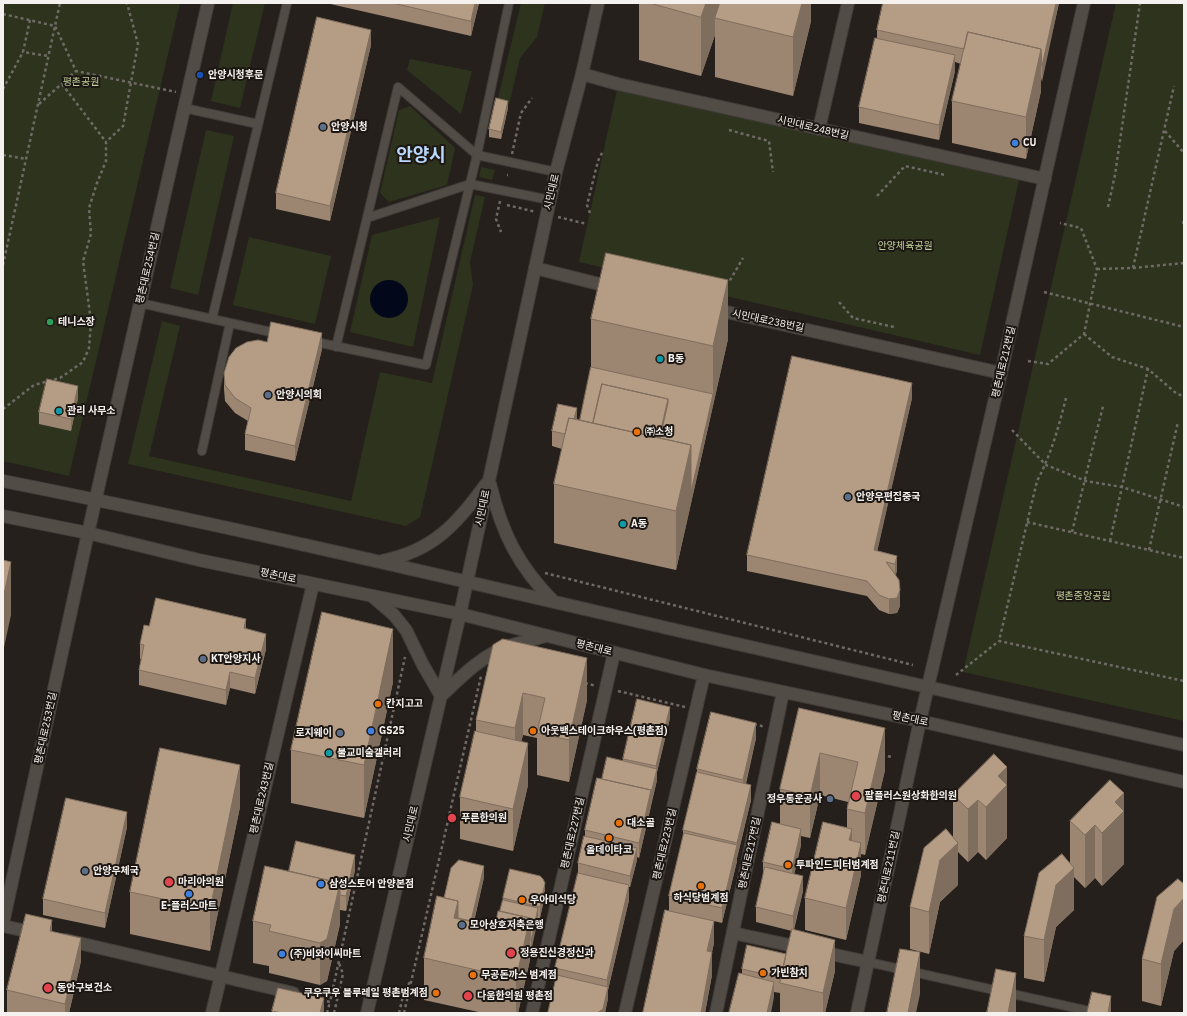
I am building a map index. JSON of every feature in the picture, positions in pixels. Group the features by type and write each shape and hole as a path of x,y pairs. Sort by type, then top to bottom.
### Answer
{"street":[{"name":"평촌대로254번길","path":"88,533 186,94 208,3"},
{"name":"시민대로","path":"367,1013 460,614 556,172 582,74 598,3"},
{"path":"818,129 848,3"},
{"name":"평촌대로212번길","path":"920,721 1001,373 1084,3"},
{"name":"시민대로248번길","path":"582,74 618,84 1044,179"},
{"path":"535,268 627,290"},
{"name":"시민대로238번길","path":"702,306 1001,373"},
{"path":"377,562 400,557 429,545 452,527 464,514 489,480"},
{"path":"489,480 498,516 524,568 537,586 554,602"},
{"path":"3,481 96,500 467,582 1184,745"},
{"name":"평촌대로","path":"3,516 88,533 199,560 460,614 704,675 920,721 1184,782"},
{"name":"평촌대로253번길","path":"3,924 88,533"},
{"name":"평촌대로243번길","path":"212,1013 313,584"},
{"path":"371,596 394,616 409,637 441,696 470,669 484,659 508,646 547,636"},
{"name":"평촌대로227번길","path":"532,1013 614,653"},
{"name":"평촌대로223번길","path":"625,1013 704,675"},
{"name":"평촌대로217번길","path":"716,1013 783,692"},
{"name":"평촌대로211번길","path":"857,1013 920,721"},
{"path":"3,924 325,1001"},
{"path":"733,933 868,962"}],"lane":[{"path":"212,319 287,3"},
{"path":"306,340 426,365 477,155 509,3"},
{"path":"336,347 398,87 477,155 556,172"},
{"path":"184,108 258,124"},
{"path":"367,218 470,184 550,200"},
{"path":"140,303 291,337"},
{"path":"202,451 230,323"},
{"path":"868,962 1098,1013"}],"path":[{"path":"3,265 60,3"},
{"path":"106,142 122,126 132,84 138,44 127,3"},
{"path":"1108,207 1115,175 1140,3"},
{"path":"3,14 55,26"},
{"path":"3,89 23,52 30,20"},
{"path":"55,26 76,71"},
{"path":"23,52 48,56"},
{"path":"76,71 132,84 186,94"},
{"path":"38,105 76,71"},
{"path":"3,409 34,385 60,378 83,362 89,348 91,322 83,261 91,234 89,208 97,182 106,161 106,142 62,84"},
{"path":"1133,268 1174,86"},
{"path":"511,156 521,113 532,98"},
{"path":"729,130 769,141 773,172"},
{"path":"1165,131 1184,153"},
{"path":"590,212 588,205 598,161 603,151"},
{"path":"3,155 26,159"},
{"path":"877,196 905,166 945,175"},
{"path":"500,201 496,219 501,232"},
{"path":"1183,224 1184,219"},
{"path":"1028,361 1048,364 1084,334 1097,269 1082,228 1060,223"},
{"path":"3,240 8,241"},
{"path":"722,281 728,282 743,258"},
{"path":"1097,269 1133,268 1184,263"},
{"path":"1044,292 1184,327"},
{"path":"839,302 852,318 894,327"},
{"path":"1084,334 1112,357 1148,369 1177,394 1184,396"},
{"path":"1110,541 1148,369"},
{"path":"956,675 999,641 1037,481 1046,465 1060,424 1066,398"},
{"path":"1072,532 1086,481 1103,406"},
{"path":"1149,550 1178,422"},
{"path":"1012,430 1046,465 1086,481 1122,487 1184,507"},
{"path":"1027,522 1184,558"},
{"path":"524,568 913,665"},
{"path":"328,1013 325,1001 339,962 409,637"},
{"path":"999,641 1184,681"},
{"path":"404,1013 484,659"},
{"path":"334,1013 343,974 339,962"},
{"path":"399,1013 404,992 412,980"}],"green space":[{"name":"평촌공원","path":"3,3 180,3 69,476 3,461"},
{"path":"233,3 265,3 240,108 211,101"},
{"path":"521,3 545,3 537,37 520,58 509,105 497,102"},
{"name":"평촌중앙공원","path":"1116,3 1184,3 1184,721 963,672"},
{"path":"410,59 472,71 461,114 407,70"},
{"name":"안양체육공원","path":"617,90 1019,180 980,355 579,262"},
{"path":"410,106 455,148 447,185 389,202 380,193 399,110"},
{"path":"206,130 234,136 198,295 170,288"},
{"path":"481,167 495,170 492,180 479,177"},
{"path":"475,195 485,197 470,262 473,285 420,517 406,526 128,464 162,321 180,326 149,456 351,501 380,372 432,383"},
{"path":"440,217 413,347 350,332 372,235"},
{"path":"249,237 331,256 315,324 233,305"}],"water":[{"path":"389,280 399,283 405,289 408,299 405,309 399,315 389,318 379,315 373,309 370,299 373,289 379,283"}],"building":[{"path":"393,3 475,3 471,21"},
{"path":"650,3 706,3 701,17"},
{"path":"720,3 802,3 793,37 715,18"},
{"path":"883,3 1056,3 1042,66 1041,49 968,32 964,49 877,30"},
{"name":"안양시청","path":"317,17 371,30 330,206 276,193"},
{"path":"968,32 1041,49 1026,117 952,101"},
{"path":"875,38 955,55 939,125 859,107"},
{"path":"496,98 508,101 501,132 489,129"},
{"path":"606,253 728,280 713,346 591,319"},
{"name":"안양시의회","path":"271,322 322,333 295,446 245,434 251,408 235,398 225,385 224,373 229,357 236,348 247,342 258,340 267,342"},
{"path":"792,356 912,383 874,550 897,556 895,564 886,562 899,580 900,590 897,598 889,599 879,595 867,581 747,555"},
{"path":"591,367 713,394 691,492 691,445 660,438 668,399 602,384 593,423 580,420"},
{"path":"47,379 78,386 71,419 39,412"},
{"path":"602,384 668,399 659,438 593,423"},
{"path":"558,404 577,408 574,419 569,418 565,434 552,431"},
{"path":"569,418 691,445 676,511 554,484"},
{"path":"3,560 11,562 3,599"},
{"name":"KT안양지사","path":"156,598 246,619 244,628 266,634 255,678 230,672 226,690 139,670 144,645 140,644 144,625 149,626"},
{"path":"322,612 393,629 364,765 291,750"},
{"path":"503,639 587,658 569,740 537,733 545,698 523,693 515,728 476,720 493,645"},
{"path":"637,699 670,707 656,766 623,759"},
{"path":"799,708 885,728 865,813 847,809 858,762 820,753 810,796 780,789"},
{"path":"711,712 756,723 743,780 697,769"},
{"path":"475,731 528,743 513,809 460,797"},
{"path":"160,748 240,765 210,909 130,892"},
{"path":"994,754 1007,767 998,776 1007,785 986,807 978,800 968,809 953,795"},
{"path":"607,757 657,769 651,793 651,790 602,779"},
{"path":"697,772 751,785 737,843 683,830"},
{"path":"597,778 651,790 639,843 585,830"},
{"path":"1110,780 1124,793 1115,802 1124,811 1102,833 1095,825 1085,835 1070,821"},
{"name":"안양우체국","path":"66,798 127,812 105,913 43,899"},
{"path":"772,822 801,829 792,869 763,862"},
{"path":"823,822 852,829 849,840 861,843 846,908 805,898"},
{"path":"946,829 958,843 940,860 929,912 910,907 924,848"},
{"path":"684,833 737,845 722,908 669,896"},
{"path":"584,836 637,848 630,876 578,863"},
{"path":"296,841 355,855 346,896 340,895 340,883 289,871"},
{"path":"1062,854 1074,868 1056,885 1044,940 1024,936 1039,873"},
{"path":"459,860 484,866 471,921 458,918 458,901 444,898 451,868"},
{"path":"265,866 340,883 327,939 320,943 269,931 271,925 253,921"},
{"path":"765,867 803,876 793,916 756,907"},
{"path":"510,869 540,876 543,879 545,883 540,907 503,898"},
{"path":"578,873 629,885 607,980 555,968"},
{"path":"1178,879 1184,884 1184,898 1174,909 1161,964 1142,959 1157,897"},
{"path":"437,896 458,901 454,918 495,926 498,911 530,918 516,979 424,958"},
{"path":"503,900 538,908 531,941 530,918 500,911"},
{"path":"665,910 714,921 707,951 712,952 701,1013 643,1013"},
{"name":"동안구보건소","path":"26,914 52,920 50,931 81,938 65,1004 7,990"},
{"path":"792,929 835,940 823,993 780,983"},
{"path":"747,945 786,954 781,978 742,969"},
{"path":"900,949 920,952 908,1013 887,1013"},
{"path":"996,969 1016,973 1008,1013 987,1013"},
{"path":"739,973 774,982 767,1013 729,1013"},
{"path":"557,975 608,987 603,1009 597,1013 548,1013"},
{"path":"278,988 324,998 320,1013 282,1013 272,1011"},
{"path":"1092,992 1111,996 1108,1013 1087,1013"}],"place":[{"name":"안양시청후문","path":"200,75"},
{"name":"안양시청","path":"323,127"},
{"name":"CU","path":"1015,143"},
{"name":"테니스장","path":"50,322"},
{"name":"B동","path":"660,359"},
{"name":"안양시의회","path":"268,395"},
{"name":"관리 사무소","path":"59,411"},
{"name":"㈜소청","path":"637,432"},
{"name":"안양우편집중국","path":"848,497"},
{"name":"A동","path":"623,524"},
{"name":"KT안양지사","path":"203,659"},
{"name":"칸지고고","path":"378,704"},
{"name":"GS25","path":"371,731"},
{"name":"아웃백스테이크하우스(평촌점)","path":"533,731"},
{"name":"로지웨이","path":"340,733"},
{"name":"불교미술갤러리","path":"329,753"},
{"name":"팔플러스원상화한의원","path":"856,796"},
{"name":"정우통운공사","path":"830,799"},
{"name":"푸른한의원","path":"452,818"},
{"name":"대소골","path":"619,823"},
{"name":"올데이타코","path":"609,838"},
{"name":"투파인드피터범계점","path":"788,865"},
{"name":"안양우체국","path":"85,871"},
{"name":"마리아의원","path":"169,882"},
{"name":"삼성스토어 안양본점","path":"321,884"},
{"name":"하식당범계점","path":"701,886"},
{"name":"E-플러스마트","path":"189,894"},
{"name":"우아미식당","path":"522,900"},
{"name":"모아상호저축은행","path":"462,925"},
{"name":"정용진신경정신과","path":"511,953"},
{"name":"(주)비와이씨마트","path":"282,954"},
{"name":"가빈참치","path":"763,973"},
{"name":"무공돈까스 범계점","path":"473,975"},
{"name":"동안구보건소","path":"48,988"},
{"name":"쿠우쿠우 블루레일 평촌범계점","path":"436,993"},
{"name":"다움한의원 평촌점","path":"468,996"}],"district":[{"name":"안양시","path":"421,156"}]}
